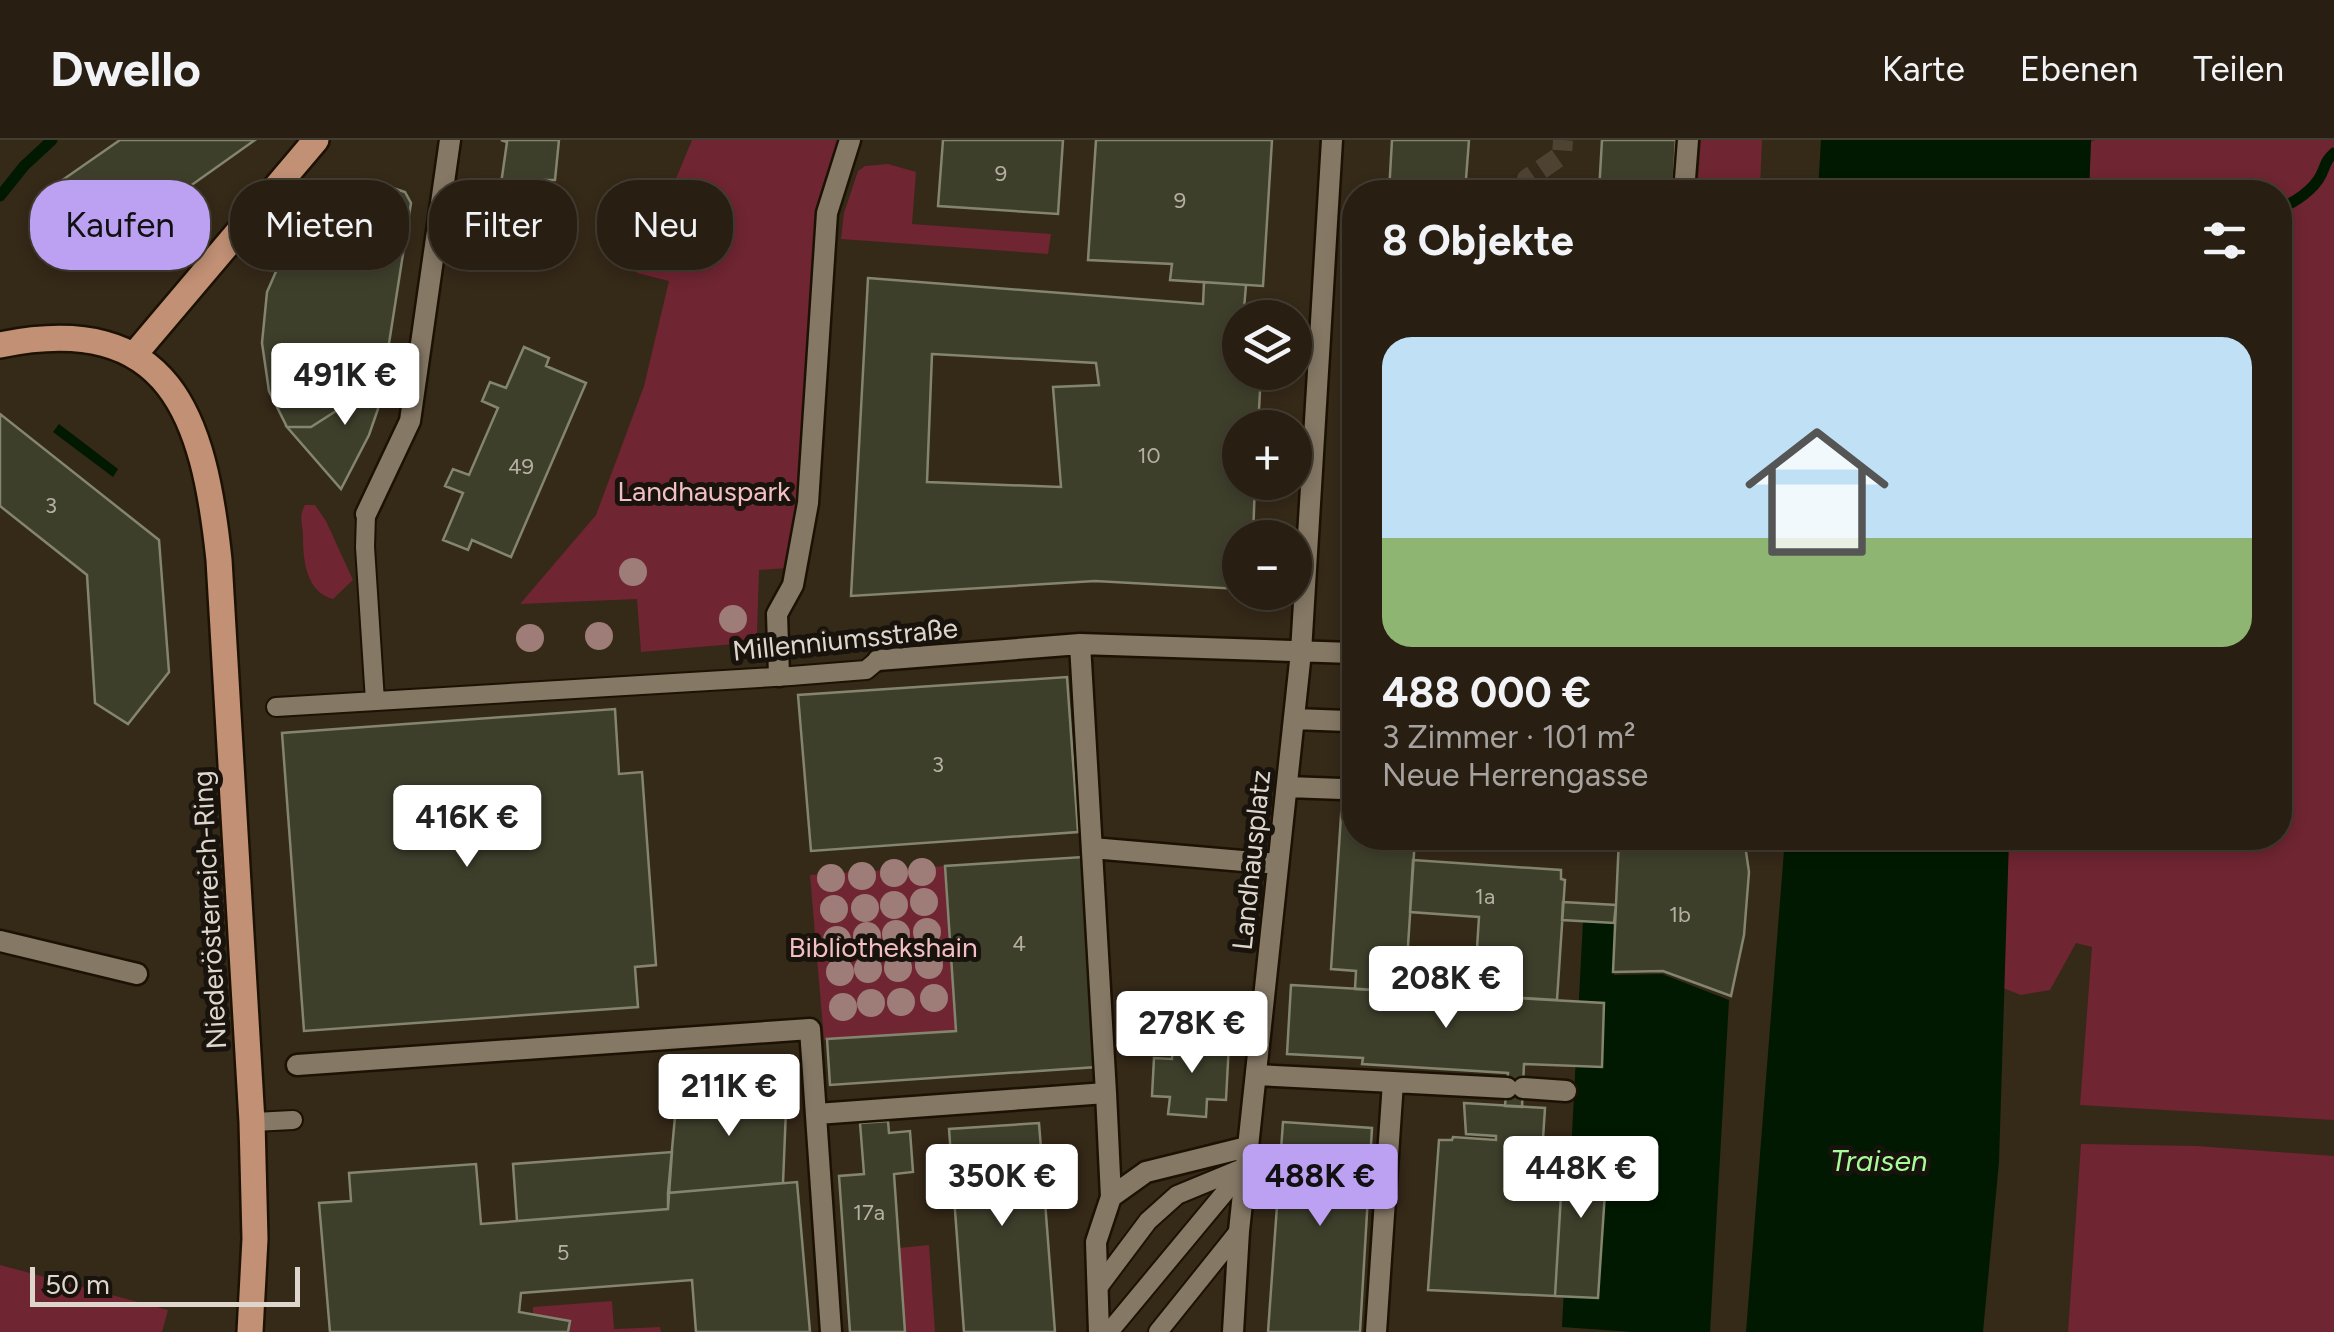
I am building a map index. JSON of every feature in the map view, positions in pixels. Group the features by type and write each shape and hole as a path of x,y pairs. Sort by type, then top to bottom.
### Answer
{"main road":[{"path":"0,345 80,338 134,354 316,140"},
{"name":"Niederösterreich-Ring","path":"134,354 164,380 183,407 210,486 220,578 252,1122 256,1239 250,1332"}],"street":[{"path":"366,514 410,421 450,140"},
{"path":"780,676 778,614 793,585 808,503 827,213 850,140"},
{"name":"Landhausplatz","path":"1233,1332 1246,1157 1301,652 1332,140"},
{"path":"1685,180 1688,140"},
{"path":"1080,644 1111,1197 1096,1242 1100,1332"},
{"name":"Millenniumsstraße","path":"878,660 1080,644 1342,653"},
{"path":"1294,720 1342,721"},
{"path":"1286,787 1342,789"},
{"path":"1092,848 1278,864"},
{"path":"0,942 137,974"},
{"path":"297,1065 810,1029 831,1332"},
{"path":"1256,1075 1566,1091"},
{"path":"1376,1332 1394,1082"},
{"path":"817,1114 1106,1093"},
{"path":"1111,1197 1146,1172 1246,1157"}],"lane":[{"path":"366,514 375,701"},
{"name":"Millenniumsstraße","path":"276,708 866,670 878,660"},
{"path":"252,1122 293,1120"},
{"path":"1097,1289 1148,1221 1177,1196 1246,1157"},
{"path":"1110,1332 1246,1157"},
{"path":"1158,1332 1239,1231"}],"green space":[{"name":"Landhauspark","path":"692,140 839,140 823,184 815,240 803,450 788,568 759,570 757,633 734,644 641,652 637,599 520,604 596,515 644,386 669,281 637,273 638,270 733,270 733,180 675,180"},
{"path":"1701,140 1762,140 1760,180 1698,180"},
{"path":"2334,140 2334,1120 2080,1105 2092,947 2076,943 2050,990 2021,995 2003,988 2009,850 2292,850 2292,180 2089,180 2091,142"},
{"path":"888,164 916,172 912,224 1051,234 1048,254 841,239 844,213 858,171 865,166"},
{"path":"305,505 315,505 326,521 353,580 333,599 317,590 308,574 301,521"},
{"name":"Bibliothekshain","path":"945,866 956,1031 824,1040 810,875"},
{"path":"2081,1144 2197,1146 2334,1156 2334,1332 2068,1332"},
{"path":"929,1245 935,1332 905,1332 899,1248"},
{"path":"0,1265 168,1310 162,1332 0,1332"},
{"path":"612,1301 614,1329 660,1327 661,1332 568,1332 570,1321 533,1314 533,1307"}],"water":[{"path":"1821,140 2091,140 2089,180 1819,180"},
{"path":"59,424 118,469 113,477 53,432"},
{"name":"Traisen","path":"1784,850 2009,850 1999,1162 1983,1332 1746,1332"},
{"path":"1583,921 1614,923 1614,975 1662,974 1729,1000 1710,1332 1562,1327"}],"building":[{"path":"120,140 255,140 199,180 62,180"},
{"path":"501,140 559,140 555,180 502,180 507,142"},
{"path":"943,140 1063,140 1058,214 938,206"},
{"path":"1096,140 1272,140 1263,286 1170,280 1172,264 1088,260"},
{"path":"1392,140 1469,140 1466,180 1390,180"},
{"path":"1602,140 1676,140 1674,180 1600,180"},
{"path":"277,270 401,270 385,369 358,368 353,400 311,427 287,427 269,391 262,343 267,292"},
{"path":"868,278 1203,304 1204,282 1246,285 1245,300 1222,300 1222,390 1260,390 1259,410 1222,410 1222,500 1254,500 1254,520 1222,520 1222,588 1095,581 851,596","holes":["932,354 1096,363 1099,385 1053,387 1061,487 927,482"]},
{"path":"524,347 549,358 546,366 586,383 511,557 472,540 468,550 443,540 463,493 445,486 453,469 469,475 498,408 482,401 490,382 506,388"},
{"path":"358,368 385,369 369,435 341,489 287,427 311,427 353,400"},
{"path":"0,414 159,540 169,672 128,724 95,703 87,575 0,506"},
{"path":"1067,677 1078,832 811,851 798,695"},
{"path":"615,709 619,774 642,772 656,965 635,967 638,1007 304,1031 282,733"},
{"path":"1342,800 1342,850 1414,850 1405,992 1355,989 1356,971 1331,969"},
{"path":"1618,850 1746,850 1749,872 1744,935 1731,996 1663,971 1613,972"},
{"path":"1083,857 1097,1067 830,1085 827,1039 956,1031 945,866"},
{"path":"1413,860 1561,870 1561,879 1565,880 1557,1000 1474,995 1479,917 1410,912"},
{"path":"1563,902 1616,905 1614,923 1562,920"},
{"path":"1291,985 1604,1003 1602,1067 1524,1064 1522,1107 1505,1106 1508,1073 1362,1064 1363,1058 1287,1054"},
{"path":"1173,1040 1229,1043 1226,1100 1207,1099 1206,1117 1168,1114 1170,1097 1152,1096 1154,1058 1172,1059"},
{"path":"787,1085 783,1183 668,1193 677,1095"},
{"path":"1464,1103 1545,1108 1543,1139 1521,1138 1521,1143 1564,1144 1555,1296 1428,1290 1439,1140 1496,1140 1496,1136 1466,1134"},
{"path":"888,1121 889,1133 910,1131 913,1172 894,1174 905,1332 850,1332 839,1176 864,1174 860,1123"},
{"path":"1283,1122 1372,1128 1360,1332 1268,1332"},
{"path":"1039,1123 1055,1332 964,1332 949,1129"},
{"path":"1564,1144 1608,1147 1598,1298 1555,1296"},
{"path":"672,1152 668,1209 517,1221 513,1164"},
{"path":"476,1164 481,1224 668,1209 668,1193 797,1182 810,1332 696,1332 692,1280 521,1293 519,1312 570,1321 568,1332 330,1332 319,1203 351,1201 349,1173"}],"waterway":[{"path":"0,196 52,140"},
{"path":"2292,202 2318,180 2334,153"}],"tunnel":[{"path":"1527,180 1562,155 1563,140"}]}
